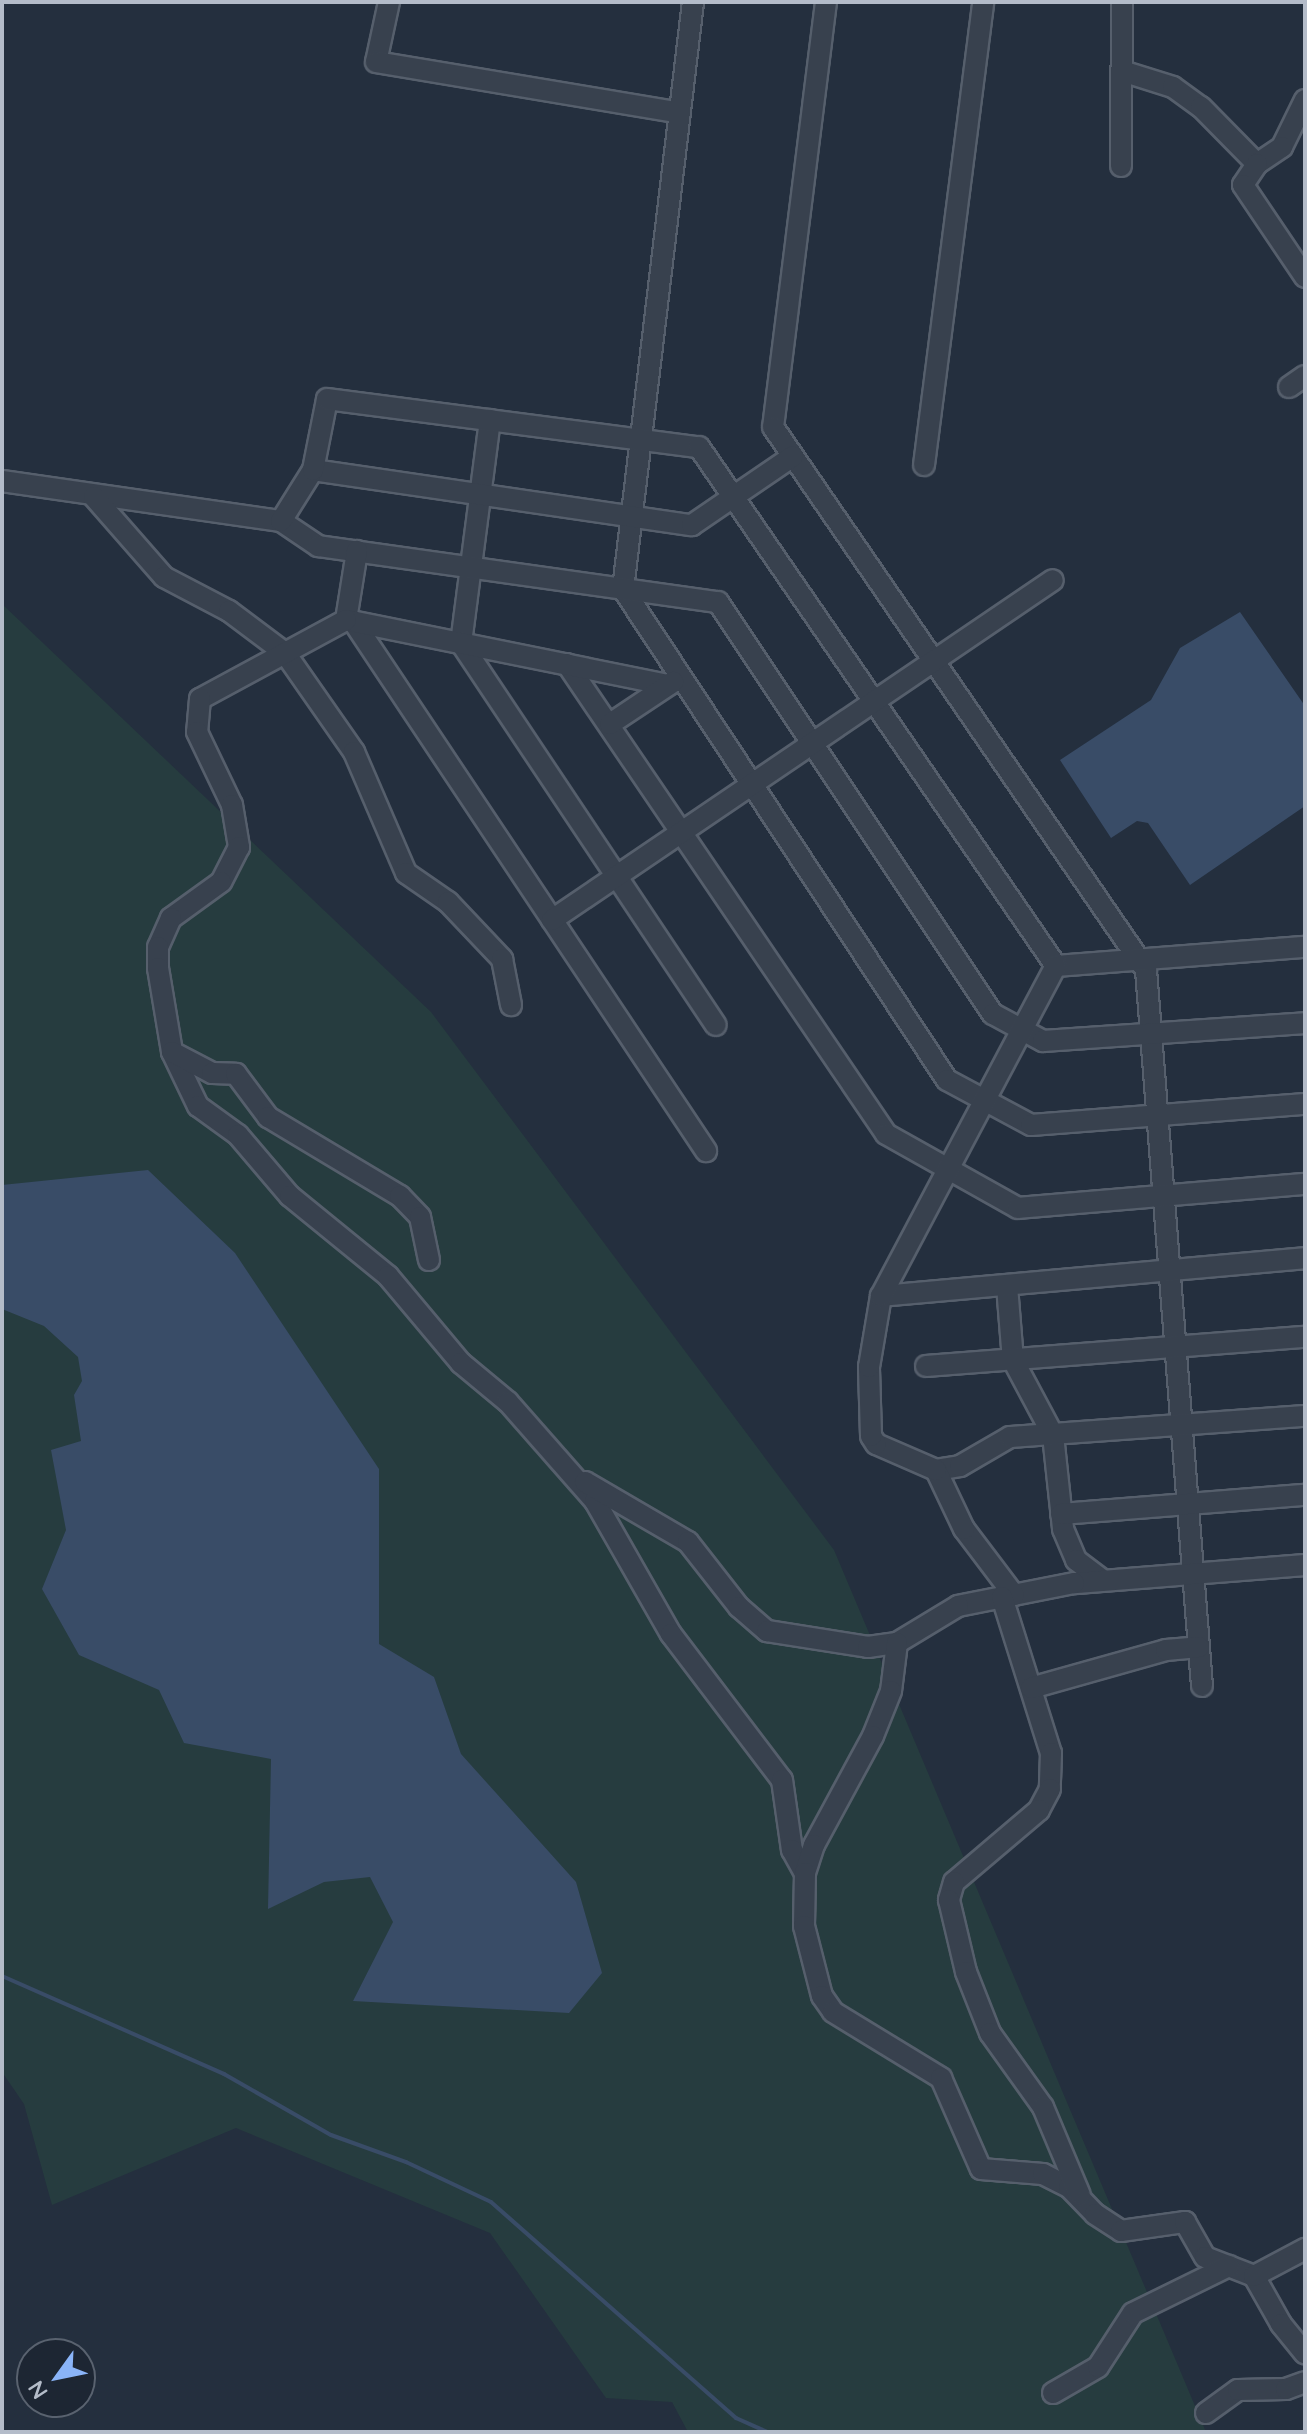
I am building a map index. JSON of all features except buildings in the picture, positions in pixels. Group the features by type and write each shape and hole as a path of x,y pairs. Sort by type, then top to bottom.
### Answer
{"street":[{"path":"389,2 376,62 680,113"},
{"path":"693,2 623,589 675,681 752,784 947,1080 1031,1125 1305,1104"},
{"path":"826,2 773,427 1146,970 1202,1686"},
{"path":"924,465 983,2"},
{"path":"1121,166 1122,2"},
{"path":"1122,71 1173,87 1201,107 1257,164"},
{"path":"1305,100 1300,136 1257,164 1243,185 1305,277"},
{"path":"281,521 313,470 327,399 699,447 1056,966"},
{"path":"490,420 461,643 716,1025"},
{"path":"313,470 692,525 793,456"},
{"path":"2,481 94,497 281,521 318,546 718,602 993,1014 1043,1041 1305,1023"},
{"path":"94,497 164,577 229,611 285,653 354,752 382,806 406,873 448,902 502,959 511,1005"},
{"path":"357,551 349,620 706,1151"},
{"path":"552,920 1053,580"},
{"path":"675,681 567,664 349,620 200,699 197,732 232,805 239,847 221,882 175,913 161,938 158,968 172,1052 198,1106 238,1135 290,1196 388,1276 461,1363 508,1402 602,1510 634,1576 697,1671 782,1780 792,1850 805,1873"},
{"path":"567,664 886,1134 1018,1208 1305,1184"},
{"path":"610,724 675,681"},
{"path":"1056,966 1305,947"},
{"path":"1056,966 881,1296 869,1367 871,1436 876,1444 936,1470 960,1466 1010,1437 1305,1416"},
{"path":"172,1052 212,1073 236,1074 268,1117 400,1196 420,1217 429,1260"},
{"path":"881,1296 1305,1258"},
{"path":"1007,1286 1013,1360 1053,1435 1061,1514 1076,1560 1103,1580"},
{"path":"926,1366 1305,1337"},
{"path":"936,1470 964,1529 1008,1596 1051,1753 1048,1800 997,1849 963,1873 949,1890 949,1900 966,1972 990,2033 1043,2107 1081,2198"},
{"path":"571,1474 688,1542 739,1607 767,1631 868,1647 897,1643 951,1609 1008,1596 1103,1580 1305,1565"},
{"path":"1061,1514 1305,1495"},
{"path":"897,1643 887,1702 823,1825 805,1873 804,1926 821,1992 833,2012 941,2078 981,2169 1040,2173 1081,2198 1121,2231 1185,2222 1195,2247 1254,2276 1281,2324 1305,2354"},
{"path":"1031,1688 1166,1650 1199,1647"},
{"path":"1254,2276 1305,2249"},
{"path":"1053,2393 1098,2367 1133,2313 1229,2266"},
{"path":"1206,2413 1238,2390 1286,2389 1305,2382"}],"green space":[{"path":"2,604 431,1012 834,1550 1206,2432 688,2432 672,2402 606,2398 490,2233 236,2128 52,2205 24,2104 2,2072"}],"water":[{"path":"1240,612 1305,706 1305,806 1190,885 1148,823 1137,821 1111,838 1060,760 1151,700 1180,648"},
{"path":"148,1170 235,1253 379,1469 379,1644 434,1677 461,1754 576,1882 602,1973 569,2013 353,2001 393,1922 370,1877 324,1882 268,1909 271,1759 184,1743 159,1690 79,1655 42,1589 66,1530 51,1450 81,1441 74,1395 82,1381 78,1357 44,1326 2,1309 2,1185"}],"waterway":[{"path":"2,1976 224,2074 331,2135 406,2162 491,2202 736,2418 767,2432"}]}
